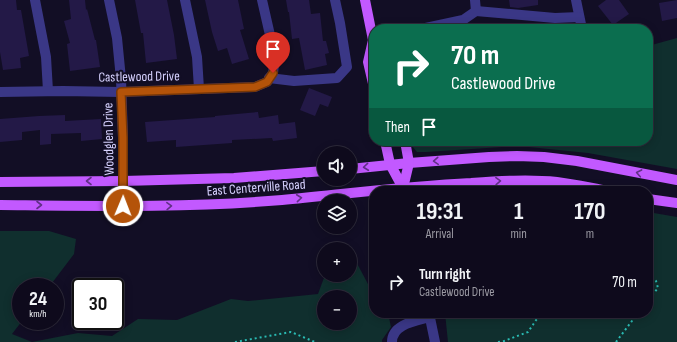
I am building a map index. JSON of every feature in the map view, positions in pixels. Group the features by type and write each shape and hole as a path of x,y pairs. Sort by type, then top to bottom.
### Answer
{"main road":[{"path":"365,0 370,24"},
{"path":"386,146 390,164 401,186"},
{"path":"404,186 409,162 406,146"},
{"path":"357,168 409,162 489,156 544,157 577,161 677,180"},
{"name":"East Centerville Road","path":"0,182 234,178 317,172"},
{"name":"East Centerville Road","path":"432,186 471,182 534,180 582,186"},
{"name":"East Centerville Road","path":"0,205 162,206 283,200 369,192"},
{"path":"653,200 677,204"}],"street":[{"path":"35,0 46,57 48,91"},
{"name":"Woodglen Drive","path":"110,0 120,63 123,138 123,206"},
{"path":"185,0 197,58 199,89"},
{"path":"262,0 275,57 271,75 294,81 337,78 347,67 335,0"},
{"path":"474,0 476,11"},
{"path":"576,0 581,24"},
{"path":"444,24 463,20 476,11 555,18 579,17"},
{"name":"Castlewood Drive","path":"0,92 121,92 255,87 267,82 271,75"},
{"path":"392,342 392,336 399,327 421,318"},
{"path":"430,318 435,342"}],"path":[{"path":"653,278 656,281 658,288 653,294"},
{"path":"498,342 528,332 538,318"},
{"path":"616,342 634,318"},
{"path":"235,342 291,332 315,342"}],"green space":[{"path":"677,38 677,169 588,153 519,146 653,146 653,45"},
{"path":"412,146 519,146 426,152 417,152"},
{"path":"653,213 677,217 677,342 448,342 446,318 653,318"},
{"path":"0,231 49,231 76,239 74,254 56,278 12,278 12,330 15,330 12,334 32,342 0,342"},
{"path":"357,263 369,286 369,318 389,318 391,327 382,342 32,342 78,333 112,336 121,330 124,330 124,328 138,319 177,320 231,299 248,301 317,294 317,330 357,330 357,290 319,290 322,282 357,282"}],"building":[{"path":"0,0 16,0 17,10 21,10 29,56 20,58 21,68 3,70 0,52"},
{"path":"69,0 85,0 86,10 87,9 96,40 100,67 70,71 67,44 70,43 64,21 71,19"},
{"path":"135,0 167,0 177,59 146,63 143,33 141,33"},
{"path":"205,0 238,0 244,29 240,30 249,59 232,64 227,48 218,51"},
{"path":"286,0 309,0 311,14 320,13 323,41 326,41 329,53 325,54 327,65 305,70 299,38 292,39"},
{"path":"509,0 538,0 538,5 518,8 510,7"},
{"path":"606,0 619,0 629,14 612,24 598,6"},
{"path":"677,0 677,18 662,21 659,3"},
{"path":"309,88 332,97 328,107 320,104 315,116 300,110"},
{"path":"258,112 259,118 278,115 279,124 295,122 297,138 273,141 272,138 232,140 232,143 176,147 176,140 147,142 145,122"},
{"path":"65,115 65,121 101,119 102,139 81,141 81,133 51,134 51,144 40,145 40,130 22,132 22,140 0,142 0,119"}],"route":[{"path":"123,206 121,92 255,87 267,82 273,73"}]}
